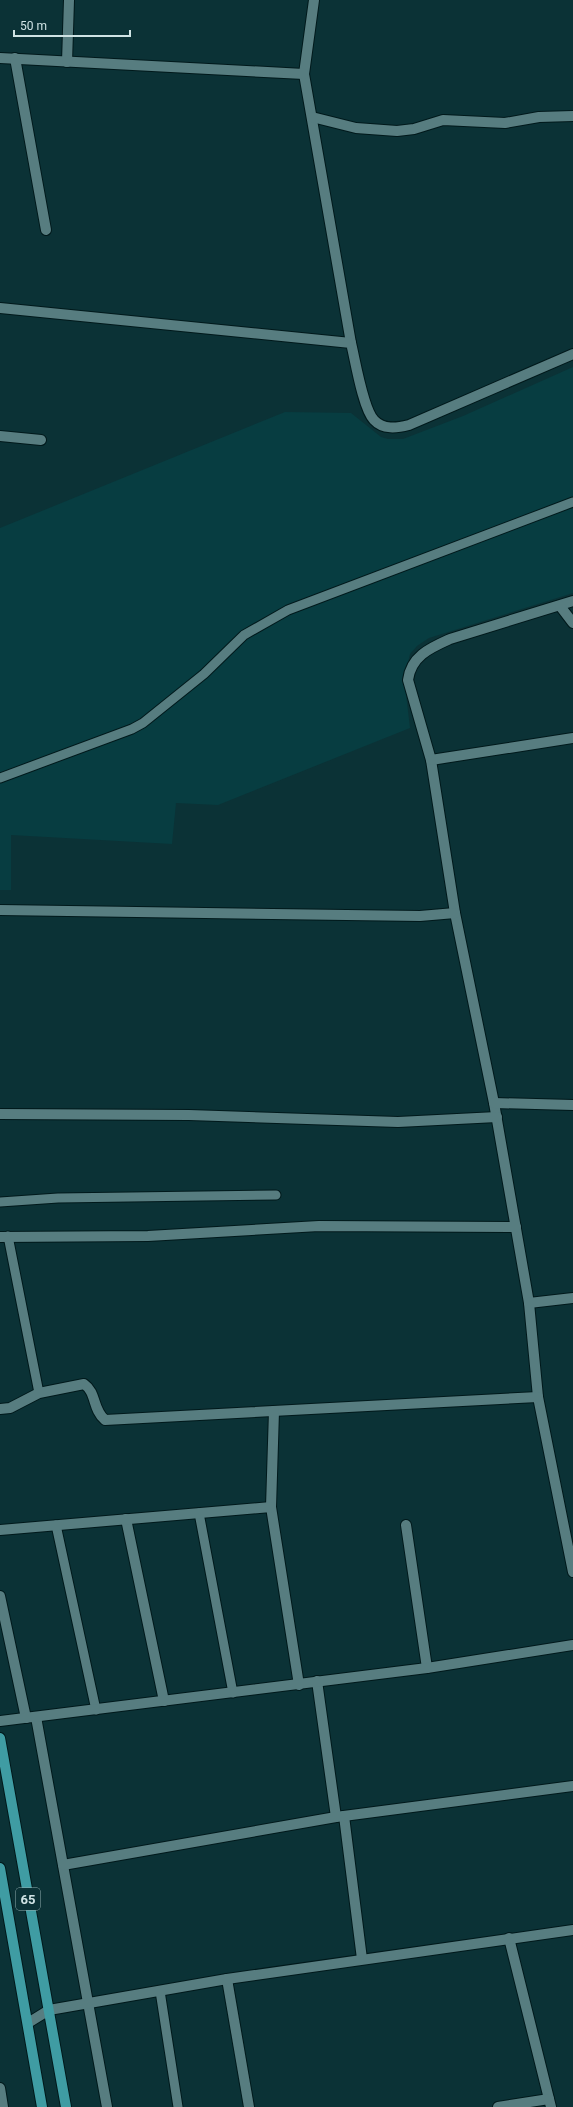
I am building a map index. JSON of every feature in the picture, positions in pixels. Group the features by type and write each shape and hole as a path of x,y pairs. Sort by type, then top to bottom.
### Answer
{"main road":[{"name":"65","path":"0,1738 66,2107"},
{"name":"65","path":"0,1868 42,2107"}],"street":[{"path":"67,62 69,0"},
{"path":"314,0 304,74 351,343 367,410 373,420 390,428 409,426 573,354"},
{"path":"0,58 304,74"},
{"path":"15,58 46,230"},
{"path":"312,117 356,128 402,131 443,120 505,123 539,117 573,116"},
{"path":"0,308 351,343"},
{"path":"0,436 42,440"},
{"path":"573,601 450,640 421,654 414,661 409,672 408,680 431,760 455,913 497,1117 529,1303 538,1397 573,1572"},
{"path":"560,606 573,623"},
{"path":"431,760 573,738"},
{"path":"0,910 420,916 455,913"},
{"path":"494,1103 573,1105"},
{"path":"0,1114 189,1115 398,1122 497,1117"},
{"path":"4,1236 148,1236 319,1226 516,1227"},
{"path":"529,1303 573,1298"},
{"path":"0,1410 10,1408 39,1393 84,1384 90,1388 98,1414 105,1420 538,1397"},
{"path":"274,1411 271,1507 299,1684"},
{"path":"0,1530 271,1507"},
{"path":"126,1519 164,1701"},
{"path":"406,1525 427,1668"},
{"path":"0,1596 31,1717 64,1865 90,2004 107,2107"},
{"path":"0,1721 427,1668 573,1645"},
{"path":"317,1681 362,1959"},
{"path":"0,1768 8,1788"},
{"path":"64,1865 340,1817 573,1786"},
{"path":"28,2023 49,2010 227,1979 573,1930"},
{"path":"498,2107 550,2103 509,1938"},
{"path":"227,1979 249,2107"},
{"path":"0,2088 3,2107"}],"lane":[{"path":"0,778 132,729 143,723 204,674 244,635 288,610 573,502"},
{"path":"0,1202 58,1198 276,1195"},
{"path":"4,1236 39,1393"},
{"path":"199,1513 233,1693"},
{"path":"56,1525 96,1710"},
{"path":"160,1991 178,2107"}],"shaded area":[{"path":"573,367 573,593 429,638 417,646 410,654 404,678 410,728 218,805 176,803 172,844 11,835 11,890 0,890 0,528 285,412 351,413 381,437 388,439 403,439 463,416"}]}
